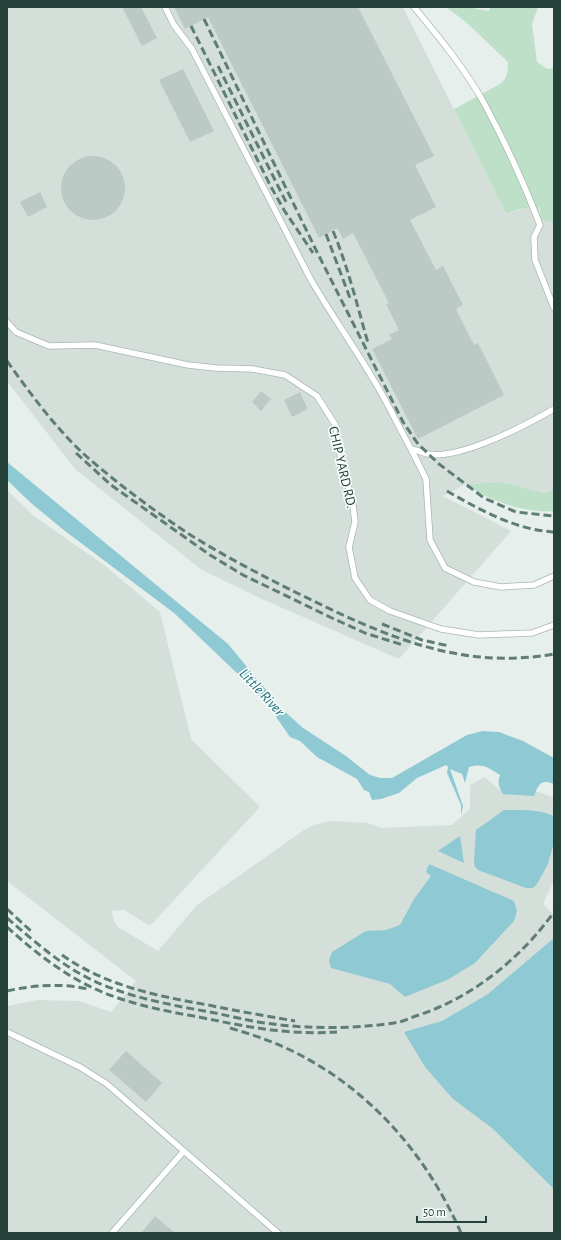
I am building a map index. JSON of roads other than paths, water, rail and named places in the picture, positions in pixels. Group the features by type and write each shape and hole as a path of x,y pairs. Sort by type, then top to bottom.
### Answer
{"lane":[{"path":"165,7 174,25 192,49 310,278 374,381 426,479 430,540 445,568 474,582 501,586 534,585 554,576"},
{"path":"414,7 447,48 483,102 527,190 540,225 534,237 535,260 554,308"},
{"name":"CHIP YARD RD.","path":"7,322 16,332 49,346 95,345 188,365 252,370 285,375 317,396 336,426 342,468 352,498 355,522 349,547 355,578 370,600 390,611 441,628 479,635 532,632 554,625"},
{"path":"411,449 429,454 461,451 494,440 554,409"},
{"path":"7,1032 80,1067 107,1084 278,1233"},
{"path":"112,1233 184,1151"}],"water":[{"name":"Little River","path":"7,462 228,644 281,708 303,728 346,756 370,775 380,778 392,778 467,735 483,731 499,732 523,741 554,758 554,784 543,782 537,788 534,796 503,794 499,785 500,775 489,768 482,766 469,767 465,783 462,774 450,769 463,806 461,816 461,805 447,773 448,767 446,765 417,778 399,793 381,799 372,800 369,792 364,790 357,779 317,757 300,741 290,737 270,708 240,676 174,613 65,531 31,503 7,480"},
{"path":"504,810 536,811 554,816 554,842 548,864 537,884 533,888 526,888 478,870 475,867 476,830"},
{"path":"460,836 464,863 438,851"},
{"path":"429,864 514,901 517,911 514,921 475,963 449,979 405,997 390,984 331,968 329,960 332,952 366,931 386,930 400,925 414,899 431,876 426,872"},
{"path":"554,938 554,1189 492,1128 453,1099 425,1067 404,1032 442,1021 488,994"}],"railway":[{"path":"204,19 316,250 403,422 418,444 439,464 484,498 516,512 554,516"},
{"path":"191,26 270,185 284,210 313,253"},
{"path":"218,66 286,202"},
{"path":"333,231 348,272 368,343"},
{"path":"326,234 350,298"},
{"path":"7,361 54,423 86,456 123,487 176,525 202,542 243,565 297,593 359,622 390,635 421,645 453,653 485,657 519,658 554,654"},
{"path":"76,453 111,485 210,555 243,575 365,633 403,645"},
{"path":"447,491 485,512 512,523 554,532"},
{"path":"382,624 422,640 449,646"},
{"path":"7,909 32,932"},
{"path":"7,918 66,965 88,978 119,991 166,1004 259,1022 287,1026 336,1028 368,1026 401,1021 439,1007 458,998 477,987 511,960 527,945 554,912"},
{"path":"7,927 43,957 63,971 97,990 125,1000 169,1011 251,1027 301,1032 337,1032"},
{"path":"62,955 96,975 132,988 170,998 295,1021"},
{"path":"7,991 27,987 58,985 88,989"},
{"path":"230,1028 274,1043 317,1064 368,1102 412,1149 447,1204 461,1233"}]}
